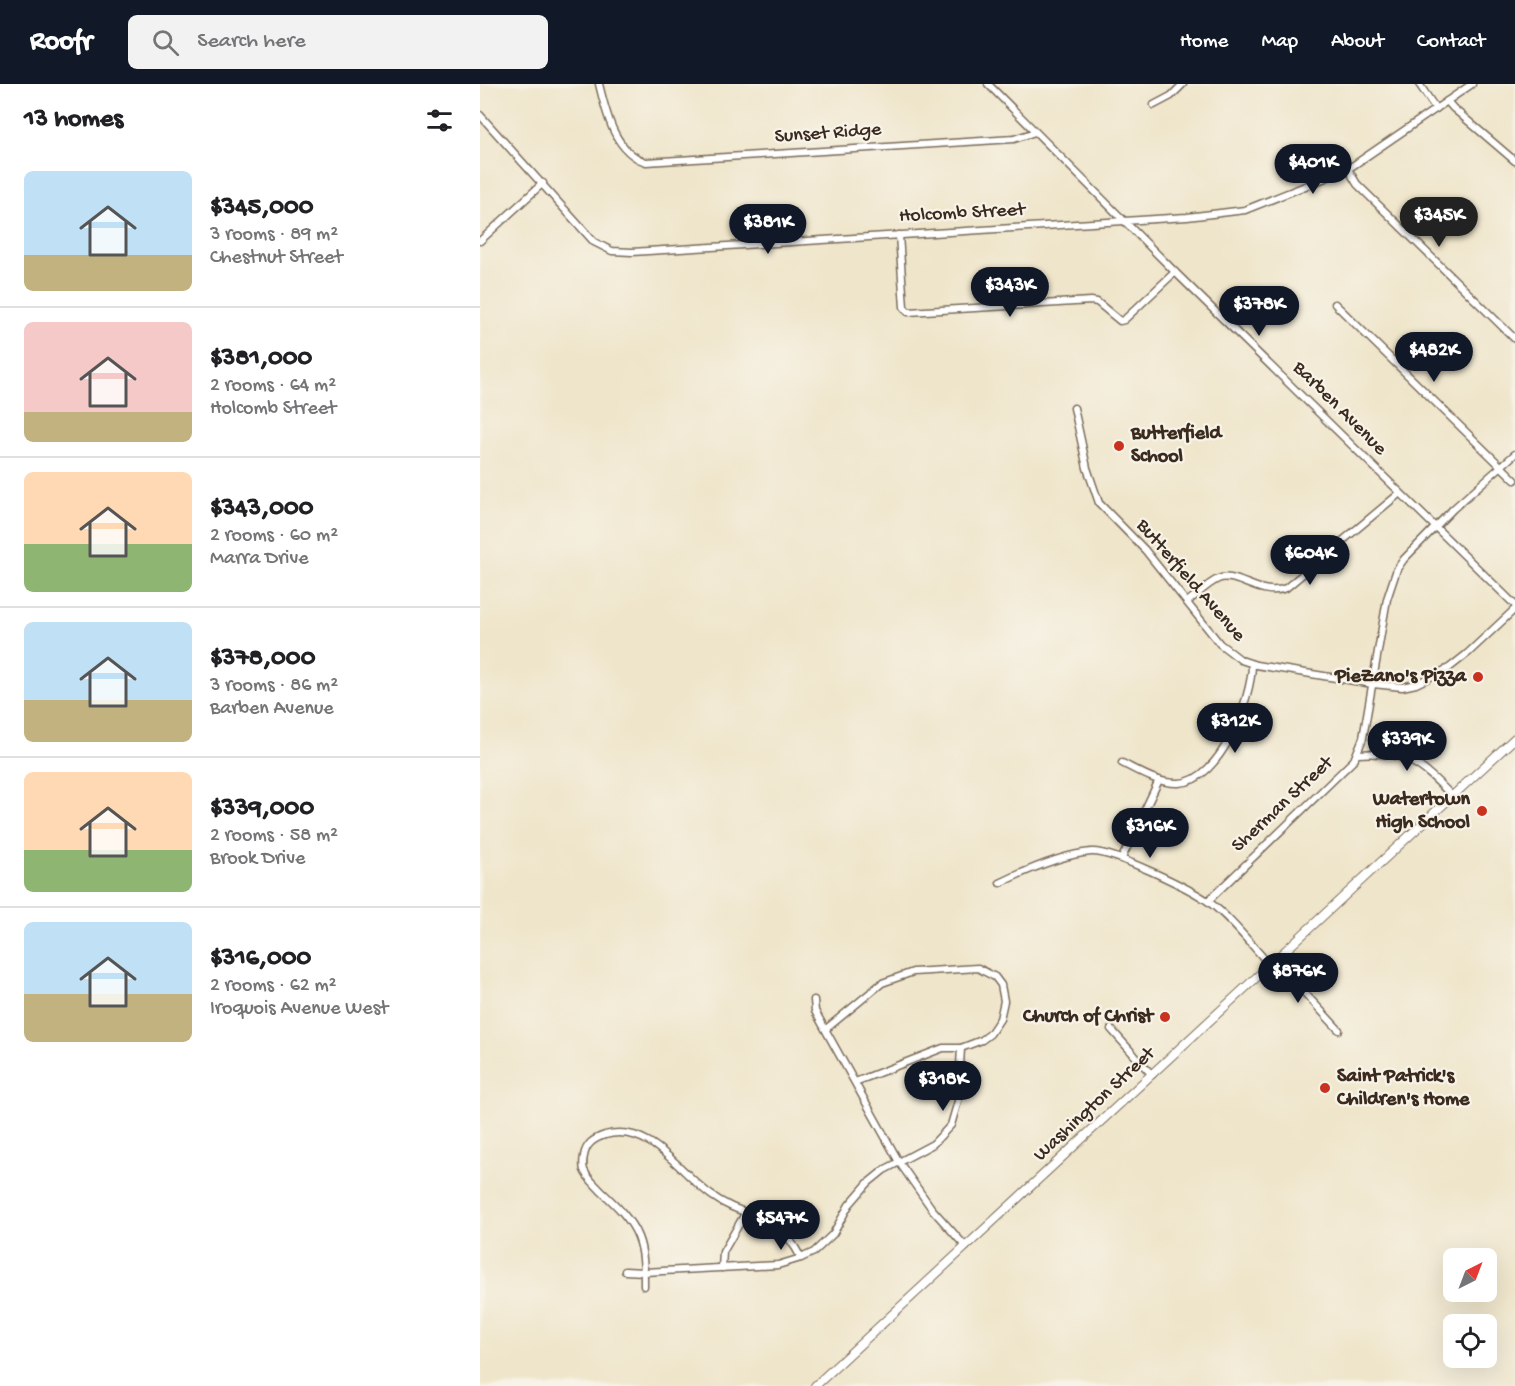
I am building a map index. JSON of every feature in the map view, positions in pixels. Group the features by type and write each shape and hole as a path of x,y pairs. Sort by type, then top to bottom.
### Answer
{"main road":[{"name":"Washington Street","path":"815,1386 1515,738"}],"street":[{"name":"Sunset Ridge","path":"599,84 609,123 626,148 639,160 655,162 1014,139 1035,132"},
{"name":"Barben Avenue","path":"988,84 1175,272 1515,604"},
{"path":"1154,105 1171,96 1184,84"},
{"path":"1419,84 1436,108"},
{"name":"Holcomb Street","path":"480,115 594,242 612,251 632,252 1187,217 1245,210 1348,169 1472,84"},
{"path":"1447,101 1515,161"},
{"path":"1348,169 1357,184 1515,339"},
{"path":"480,241 543,183"},
{"path":"899,235 904,307 908,312 1091,301 1097,302 1120,321 1124,320 1175,272"},
{"path":"1335,304 1515,480"},
{"name":"Butterfield Avenue","path":"1074,408 1087,468 1099,503 1145,550 1220,644 1232,655 1252,664 1402,687 1432,678 1468,653 1515,609"},
{"name":"Sherman Street","path":"1208,901 1346,769 1358,753 1363,738 1392,581 1404,559 1515,454"},
{"path":"1187,602 1217,579 1225,577 1270,591 1286,588 1400,493"},
{"path":"1122,763 1168,783 1186,783 1196,778 1220,755 1236,726 1247,692 1252,664"},
{"path":"1358,753 1393,754 1409,760 1422,767 1452,796"},
{"path":"1122,858 1159,780"},
{"path":"1000,883 1022,872 1081,854 1100,852 1122,858 1208,901 1339,1030"},
{"path":"826,1029 882,983 913,972 978,968 995,977 1004,992 1004,1009 1000,1019 990,1034 982,1040 961,1048 943,1048 855,1083"},
{"path":"814,1000 815,1011 899,1162 932,1209 966,1247"},
{"path":"1111,1029 1152,1075"},
{"path":"625,1271 778,1265 801,1258 825,1243 860,1191 884,1170 933,1144 951,1125 958,1101 961,1048"},
{"path":"644,1286 642,1254 638,1236 617,1207 592,1182 584,1169 584,1157 588,1144 597,1137 624,1134 651,1143 667,1154 712,1196 775,1224 794,1243 801,1258"},
{"path":"722,1268 723,1252 746,1212"}],"place":[{"name":"Butterfield School","path":"1119,446"},
{"name":"PieZano's Pizza","path":"1478,677"},
{"name":"Watertown High School","path":"1482,811"},
{"name":"Church of Christ","path":"1165,1017"},
{"name":"Saint Patrick's Children's Home","path":"1325,1088"}]}
